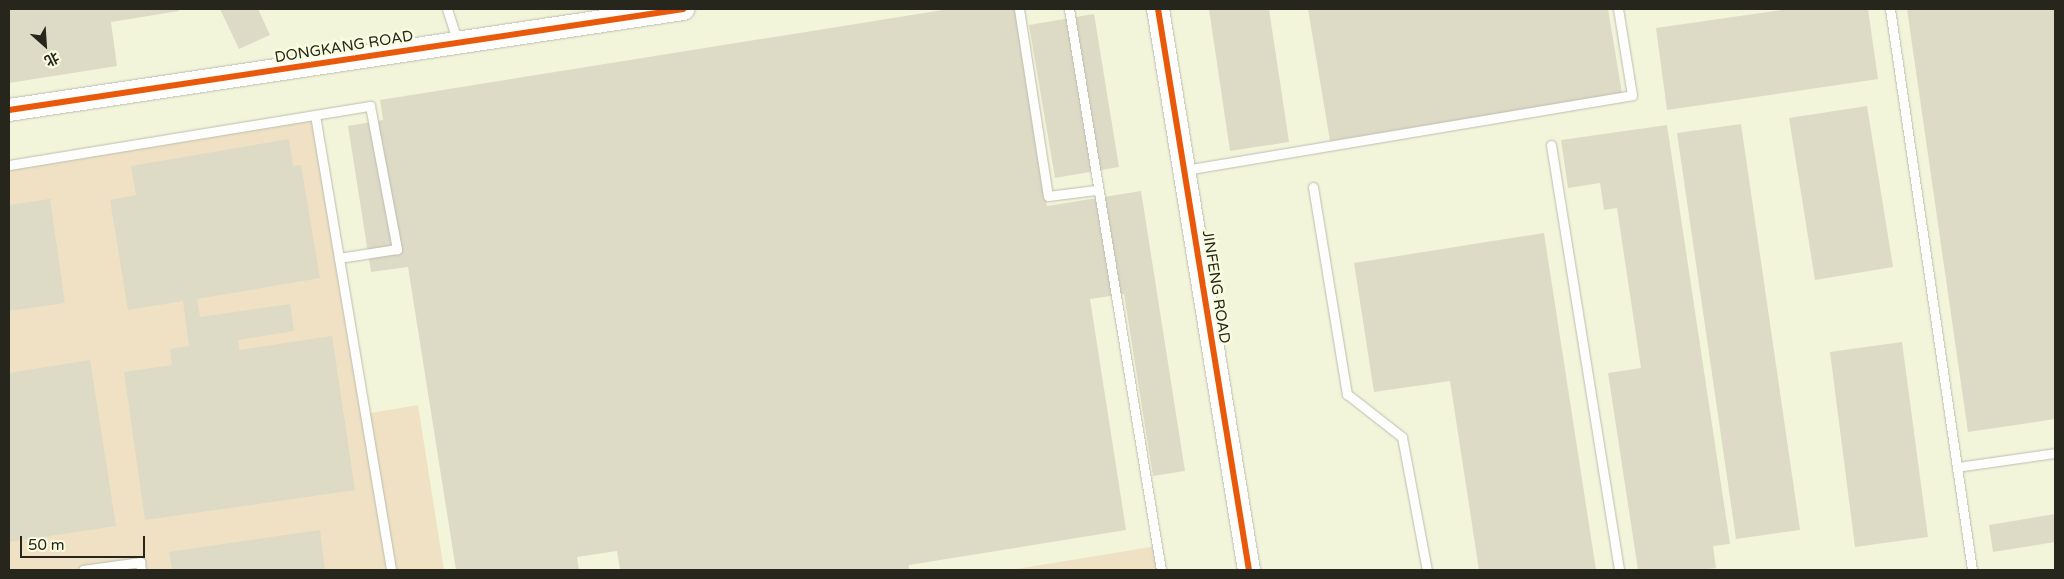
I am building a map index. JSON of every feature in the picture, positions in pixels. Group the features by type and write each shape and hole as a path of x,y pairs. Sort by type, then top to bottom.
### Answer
{"street":[{"name":"DONGKANG ROAD","path":"9,110 682,9"},
{"name":"JINFENG ROAD","path":"1158,9 1192,169 1262,570"},
{"name":"JINFENG ROAD","path":"1172,9 1192,169 1249,570"}],"lane":[{"path":"447,9 459,42"},
{"path":"1019,9 1048,196 1096,190"},
{"path":"1069,9 1096,190 1161,570"},
{"path":"1192,169 1632,95 1618,9"},
{"path":"1890,9 1972,570"},
{"path":"9,165 370,106 397,250 339,258"},
{"path":"316,115 390,570"},
{"path":"1551,145 1619,570"},
{"path":"1313,187 1347,394 1402,437 1427,570"},
{"path":"1956,467 2055,453"},
{"path":"84,570 140,562 141,570"}],"shaded area":[{"path":"9,9 2055,9 2055,570 9,570"},
{"path":"315,115 365,414 418,405 444,570 9,570 9,165"},
{"path":"1157,546 1161,570 1010,570"}],"building":[{"path":"9,9 178,9 179,11 111,22 117,66 9,83"},
{"path":"220,9 258,9 270,35 239,49"},
{"path":"949,9 1016,9 1047,206 1141,191 1185,471 1153,476 1124,294 1090,299 1126,530 909,565 909,570 620,570 617,551 577,557 579,570 456,570 408,267 371,272 348,126 383,120 380,100"},
{"path":"1209,9 1269,9 1289,142 1230,151"},
{"path":"1308,9 1608,9 1622,93 1330,141"},
{"path":"1789,9 1868,9 1878,79 1667,110 1656,28"},
{"path":"1907,9 2055,9 2055,419 1968,432"},
{"path":"1094,14 1119,167 1055,178 1029,25"},
{"path":"1867,106 1893,267 1815,280 1789,118"},
{"path":"1741,124 1800,530 1736,539 1677,133"},
{"path":"1667,125 1730,544 1713,546 1716,568 1700,570 1638,570 1608,373 1641,368 1617,208 1604,210 1600,183 1568,188 1561,140"},
{"path":"289,139 293,166 301,165 320,278 197,299 200,317 290,304 294,331 238,340 239,350 332,336 355,490 145,520 124,372 172,365 170,349 189,346 183,301 128,310 110,200 136,195 131,166"},
{"path":"50,199 65,303 9,311 9,205"},
{"path":"1544,233 1596,570 1479,570 1450,381 1374,392 1354,263"},
{"path":"1902,342 1928,537 1855,547 1830,352"},
{"path":"90,360 116,526 9,542 9,373"},
{"path":"2055,514 2055,542 1993,552 1989,525"},
{"path":"320,530 325,570 172,570 169,552"}],"cycle path":[{"path":"9,110 683,9"},
{"path":"1158,9 1249,570"}]}
